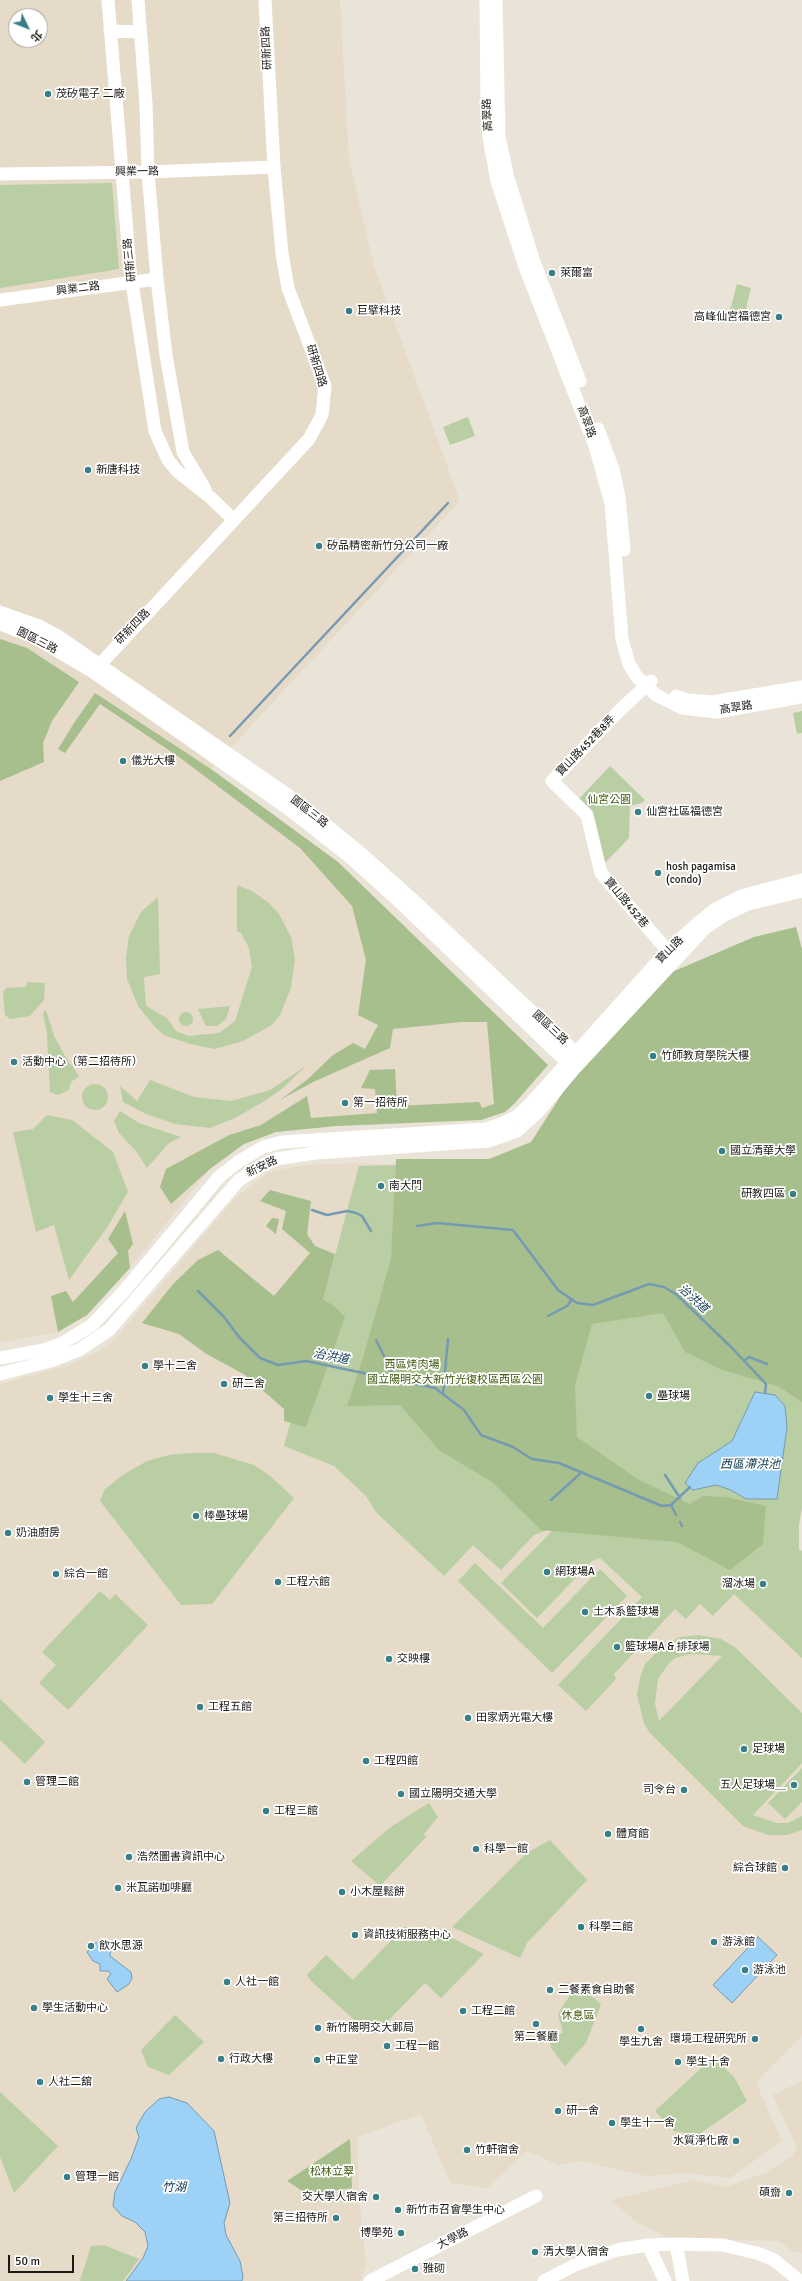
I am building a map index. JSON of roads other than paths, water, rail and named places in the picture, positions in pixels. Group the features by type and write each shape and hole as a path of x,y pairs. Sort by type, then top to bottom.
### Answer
{"street":[{"name":"研新三路","path":"108,0 121,172 132,283 154,431 168,460 175,468 192,484 211,498 234,520"},
{"name":"研新三路","path":"138,0 139,32 146,104 148,172 157,279 166,354 183,452 211,498"},
{"name":"研新四路","path":"96,668 309,439 322,415 325,386 288,288 282,254 274,167 265,0"},
{"name":"高翠路","path":"486,0 487,112 489,137 497,181 525,267 590,432 609,496 618,571 622,638 629,664 666,701 682,708 717,712 802,697"},
{"name":"高翠路","path":"496,0 499,137 508,178 533,259 613,469 623,523 631,641 638,661 648,683 686,700 712,702 802,687"},
{"path":"110,31 139,32"},
{"name":"興業一路","path":"0,174 148,172 274,167"},
{"name":"興業二路","path":"0,300 71,289 157,279"},
{"name":"園區三路","path":"0,612 39,626 58,636 96,668 298,802 363,855 574,1060"},
{"name":"園區三路","path":"0,624 32,636 96,668"},
{"name":"寶山路452巷8弄","path":"552,781 648,683"},
{"name":"寶山路452巷","path":"552,781 587,815 601,873 671,955"},
{"name":"寶山路","path":"574,1060 714,910 741,896 802,880"},
{"name":"寶山路","path":"671,955 705,928 723,916 748,904 802,891"},
{"name":"新安路","path":"0,1358 44,1350 74,1337 92,1325 125,1290 219,1177 250,1154 263,1147 282,1142 370,1135 486,1129 517,1116 574,1060"},
{"name":"新安路","path":"0,1374 54,1360 79,1350 109,1330 230,1189 246,1174 276,1159 315,1153 473,1143 503,1137 526,1124 574,1060"},
{"name":"大學路","path":"370,2281 536,2196"},
{"path":"676,2244 683,2281"},
{"path":"544,2281 575,2265 617,2250 648,2245 676,2244 723,2245 760,2254 774,2260 800,2281"},
{"path":"648,2245 665,2281"}],"water":[{"name":"西區滯洪池","path":"755,1392 775,1395 785,1406 787,1427 777,1499 746,1499 731,1490 716,1485 693,1490 685,1483 698,1463 732,1441"},
{"name":"游泳池","path":"758,1937 777,1955 732,2003 713,1985"},
{"path":"103,1939 111,1946 110,1956 131,1972 132,1978 129,1984 117,1992 107,1979 111,1974 108,1971 100,1971 100,1964 93,1961 87,1952 94,1944"},
{"name":"竹湖","path":"169,2097 187,2103 214,2131 230,2203 224,2223 226,2235 240,2261 243,2276 242,2281 126,2281 143,2258 148,2246 145,2232 135,2222 122,2216 113,2206 115,2192 131,2159 139,2137 136,2128 145,2112 159,2099"}],"waterway":[{"path":"230,736 448,503"},
{"path":"312,1210 327,1215 347,1211 356,1213 362,1216 371,1231"},
{"name":"治洪道","path":"417,1226 437,1223 513,1230 558,1290 577,1303 593,1305 649,1284 664,1287 677,1295 732,1348 766,1384 765,1393"},
{"name":"治洪道","path":"198,1291 224,1317 239,1337 260,1358 278,1365 306,1361 435,1388 464,1410 481,1435 513,1447 532,1459 559,1463 662,1506 671,1505 690,1487"},
{"name":"治洪道","path":"548,1316 567,1306 572,1299"},
{"name":"治洪道","path":"443,1394 448,1339"},
{"name":"治洪道","path":"376,1340 395,1378"},
{"name":"治洪道","path":"744,1361 749,1357 767,1364"},
{"name":"治洪道","path":"551,1500 582,1472"},
{"name":"治洪道","path":"665,1475 680,1498"},
{"name":"治洪道","path":"671,1505 676,1515"},
{"name":"治洪道","path":"680,1522 682,1526"}],"place":[{"name":"茂矽電子 二廠","path":"48,94"},
{"name":"萊爾富","path":"552,273"},
{"name":"巨擘科技","path":"349,311"},
{"name":"高峰仙宮福德宮","path":"779,317"},
{"name":"新唐科技","path":"88,470"},
{"name":"矽品精密新竹分公司一廠","path":"319,546"},
{"name":"儀光大樓","path":"123,761"},
{"name":"仙宮社區福德宮","path":"638,812"},
{"name":"hosh pagamisa (condo)","path":"658,873"},
{"name":"竹師教育學院大樓","path":"653,1056"},
{"name":"活動中心（第二招待所）","path":"14,1062"},
{"name":"第一招待所","path":"345,1103"},
{"name":"國立清華大學","path":"722,1151"},
{"name":"南大門","path":"381,1186"},
{"name":"研教四區","path":"793,1194"},
{"name":"學十二舍","path":"145,1366"},
{"name":"研二舍","path":"224,1384"},
{"name":"壘球場","path":"649,1396"},
{"name":"學生十三舍","path":"50,1398"},
{"name":"棒壘球場","path":"196,1516"},
{"name":"奶油廚房","path":"8,1533"},
{"name":"網球場A","path":"547,1572"},
{"name":"綜合一館","path":"56,1574"},
{"name":"工程六館","path":"278,1582"},
{"name":"溜冰場","path":"763,1584"},
{"name":"土木系籃球場","path":"585,1612"},
{"name":"籃球場A & 排球場","path":"617,1647"},
{"name":"交映樓","path":"389,1659"},
{"name":"工程五館","path":"200,1707"},
{"name":"田家炳光電大樓","path":"468,1718"},
{"name":"足球場","path":"744,1749"},
{"name":"工程四館","path":"366,1761"},
{"name":"管理二館","path":"27,1782"},
{"name":"五人足球場＿","path":"794,1785"},
{"name":"司令台","path":"684,1790"},
{"name":"國立陽明交通大學","path":"401,1794"},
{"name":"工程三館","path":"266,1811"},
{"name":"體育館","path":"608,1834"},
{"name":"科學一館","path":"476,1849"},
{"name":"浩然圖書資訊中心","path":"129,1857"},
{"name":"綜合球館","path":"785,1868"},
{"name":"米瓦諾咖啡廳","path":"118,1888"},
{"name":"小木屋鬆餅","path":"342,1892"},
{"name":"科學二館","path":"581,1927"},
{"name":"資訊技術服務中心","path":"355,1935"},
{"name":"游泳館","path":"714,1942"},
{"name":"飲水思源","path":"91,1946"},
{"name":"游泳池","path":"745,1970"},
{"name":"人社一館","path":"227,1982"},
{"name":"二餐素食自助餐","path":"550,1990"},
{"name":"學生活動中心","path":"34,2008"},
{"name":"工程二館","path":"463,2011"},
{"name":"第二餐廳","path":"536,2024"},
{"name":"新竹陽明交大郵局","path":"318,2028"},
{"name":"學生九舍","path":"641,2029"},
{"name":"環境工程研究所","path":"755,2039"},
{"name":"工程一館","path":"387,2046"},
{"name":"行政大樓","path":"221,2059"},
{"name":"中正堂","path":"317,2060"},
{"name":"學生十舍","path":"678,2062"},
{"name":"人社二舘","path":"40,2082"},
{"name":"研一舍","path":"558,2111"},
{"name":"學生十一舍","path":"612,2123"},
{"name":"水質淨化廠","path":"736,2141"},
{"name":"竹軒宿舍","path":"467,2150"},
{"name":"管理一館","path":"67,2177"},
{"name":"碩齋","path":"789,2193"},
{"name":"交大學人宿舍","path":"376,2197"},
{"name":"新竹市召會學生中心","path":"398,2210"},
{"name":"第三招待所","path":"336,2218"},
{"name":"博學苑","path":"401,2233"},
{"name":"清大學人宿舍","path":"535,2252"},
{"name":"雅砌","path":"415,2269"}],"park label":[{"name":"仙宮公園","path":"609,800"},
{"name":"西區烤肉場","path":"412,1365"},
{"name":"國立陽明交大新竹光復校區西區公園","path":"455,1380"},
{"name":"休息區","path":"578,2016"},
{"name":"松林立翠","path":"332,2172"}]}
